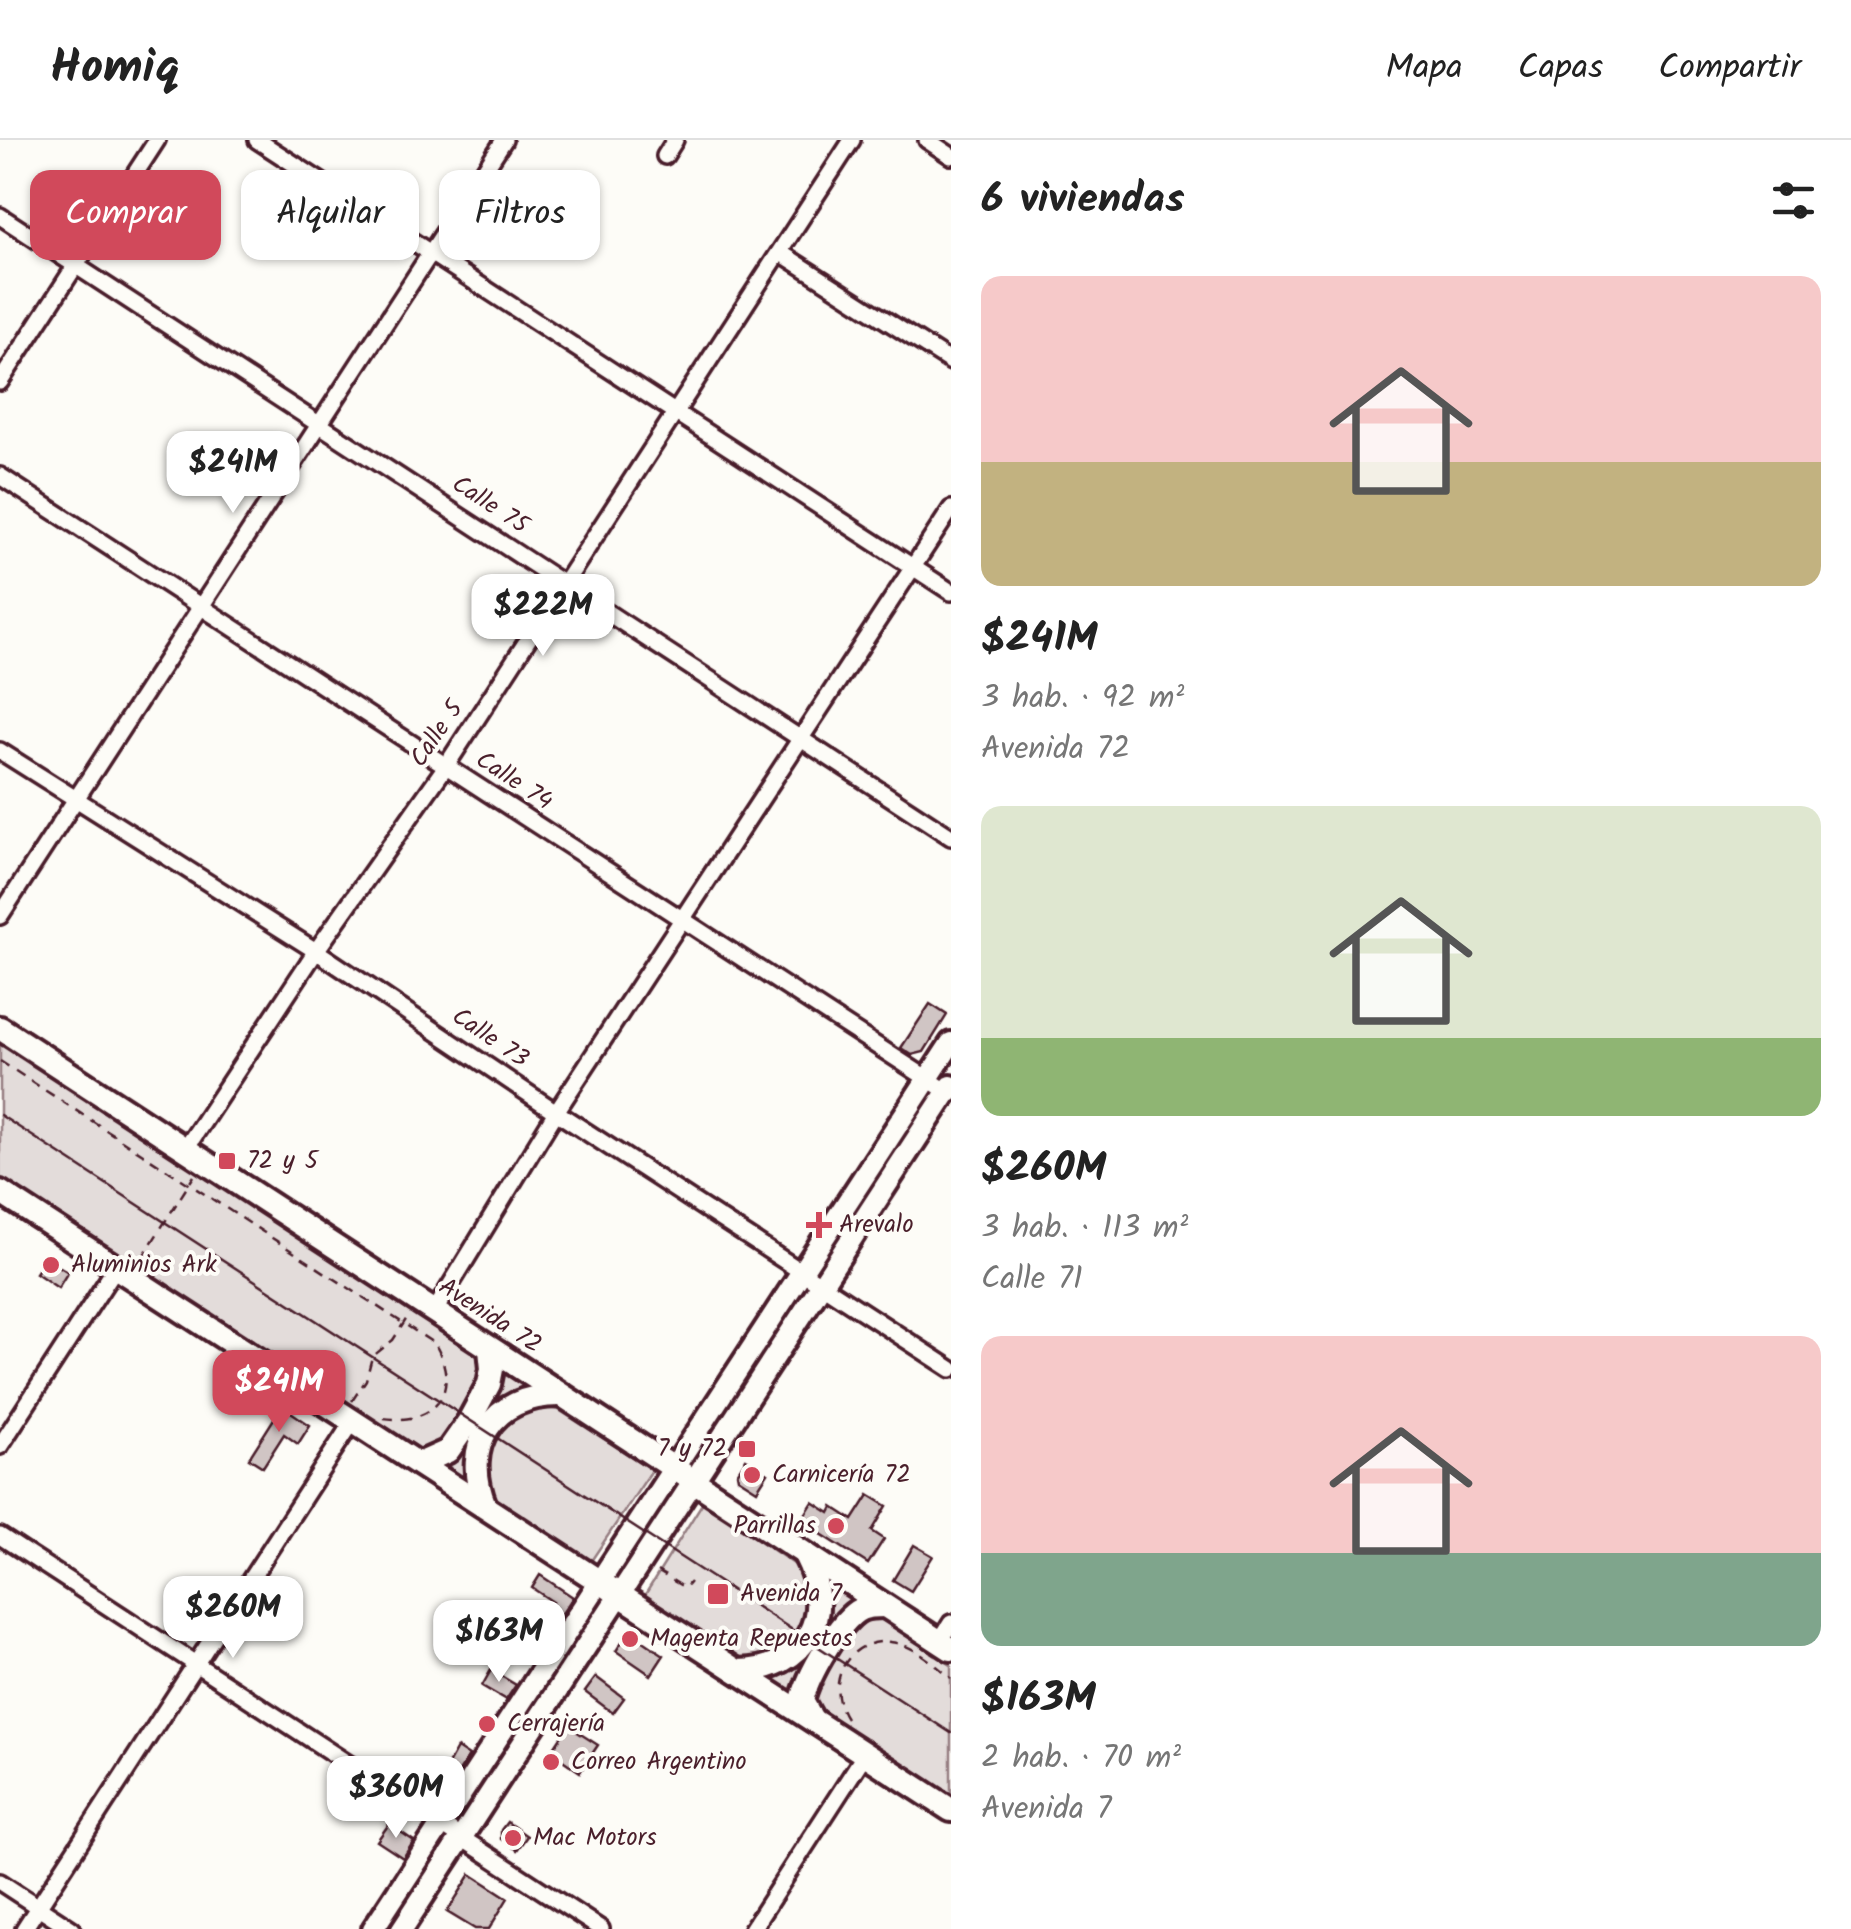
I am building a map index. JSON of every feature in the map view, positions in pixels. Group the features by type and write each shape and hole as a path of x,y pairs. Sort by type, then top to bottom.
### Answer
{"highway":[{"name":"Avenida 72","path":"0,1028 884,1606 947,1638"},
{"path":"0,1192 121,1259 347,1418 951,1810"},
{"path":"419,1464 448,1451 469,1421 489,1384 490,1349"},
{"path":"486,1506 475,1469 485,1431 499,1414 517,1402 538,1395 559,1395"},
{"path":"738,1671 774,1666 793,1655 808,1638 817,1618 820,1596 816,1574 806,1555"},
{"path":"812,1720 802,1701 806,1683 849,1617 863,1608 884,1606"}],"main road":[{"path":"373,1929 951,1043"},
{"path":"402,1929 950,1091"}],"street":[{"path":"0,382 157,140"},
{"path":"257,140 951,592"},
{"path":"0,916 504,140"},
{"path":"665,156 676,140"},
{"name":"Calle 5","path":"195,1155 316,951 446,766 852,140"},
{"path":"926,140 951,156"},
{"name":"Calle 75","path":"0,216 951,837"},
{"path":"780,254 951,362"},
{"name":"Calle 74","path":"0,476 950,1091"},
{"path":"426,1307 951,509"},
{"name":"Calle 73","path":"0,751 316,951 951,1369"},
{"path":"0,1446 121,1259"},
{"path":"24,1929 196,1664 347,1418"},
{"path":"0,1536 601,1929"},
{"path":"752,1929 865,1754"},
{"path":"0,1882 72,1929"}],"path":[{"path":"0,1061 435,1344 446,1364 448,1384 439,1400 424,1413 404,1421 382,1418"},
{"path":"141,1260 189,1183 195,1155"},
{"path":"121,1259 141,1260 157,1271"},
{"path":"347,1418 366,1380 372,1357 393,1340 404,1323 426,1307"},
{"path":"656,1570 685,1588 690,1582"},
{"path":"855,1727 844,1716 836,1690 844,1664 860,1648 888,1642 902,1645 951,1678"}],"shaded area":[{"path":"0,1042 482,1357 487,1369 445,1445 422,1451 410,1444 0,1177"},
{"path":"501,1370 527,1388 488,1412 471,1434 465,1463 467,1480 438,1462"},
{"path":"538,1406 559,1410 652,1470 589,1564 495,1499 490,1490 485,1467 492,1433 506,1416"},
{"path":"703,1502 801,1569 808,1595 805,1620 797,1636 769,1657 743,1661 726,1655 643,1598"},
{"path":"826,1580 856,1603 795,1698 765,1679 787,1671"},
{"path":"875,1615 951,1665 951,1801 812,1711 808,1692 855,1619"}],"building":[{"path":"930,1004 947,1015 924,1052 912,1055 901,1048"},
{"path":"46,1258 68,1272 58,1288 36,1273"},
{"path":"282,1406 310,1425 298,1444 284,1434 263,1467 249,1458"},
{"name":"Carnicería 72","path":"746,1459 768,1473 757,1490 738,1478"},
{"path":"869,1495 887,1506 872,1531 884,1539 868,1564 801,1521 813,1502 830,1513 833,1507 853,1520"},
{"path":"914,1545 933,1556 911,1591 893,1580"},
{"path":"540,1575 573,1597 555,1624 543,1616 553,1602 532,1588"},
{"path":"636,1636 664,1655 651,1675 616,1651 625,1637"},
{"path":"491,1670 516,1685 506,1700 482,1686"},
{"path":"596,1677 624,1698 613,1713 585,1692"},
{"path":"568,1726 598,1745 580,1772 551,1752"},
{"path":"457,1748 469,1756 436,1808 427,1802"},
{"name":"Mac Motors","path":"507,1822 527,1836 517,1850 501,1839"},
{"path":"389,1824 414,1841 403,1858 377,1841"},
{"path":"471,1874 508,1898 489,1929 475,1929 447,1912"}],"tram line":[{"path":"0,1115 951,1733"}],"place":[{"name":"72 y 5","path":"227,1161"},
{"name":"Arevalo","path":"819,1225"},
{"name":"Aluminios Ark","path":"51,1265"},
{"name":"7 y 72","path":"747,1449"},
{"name":"Carnicería 72","path":"752,1475"},
{"name":"Parrillas","path":"836,1526"},
{"name":"Avenida 7","path":"718,1594"},
{"name":"Magenta Repuestos","path":"630,1639"},
{"name":"Cerrajería","path":"487,1724"},
{"name":"Correo Argentino","path":"551,1762"},
{"name":"Mac Motors","path":"513,1838"}]}
